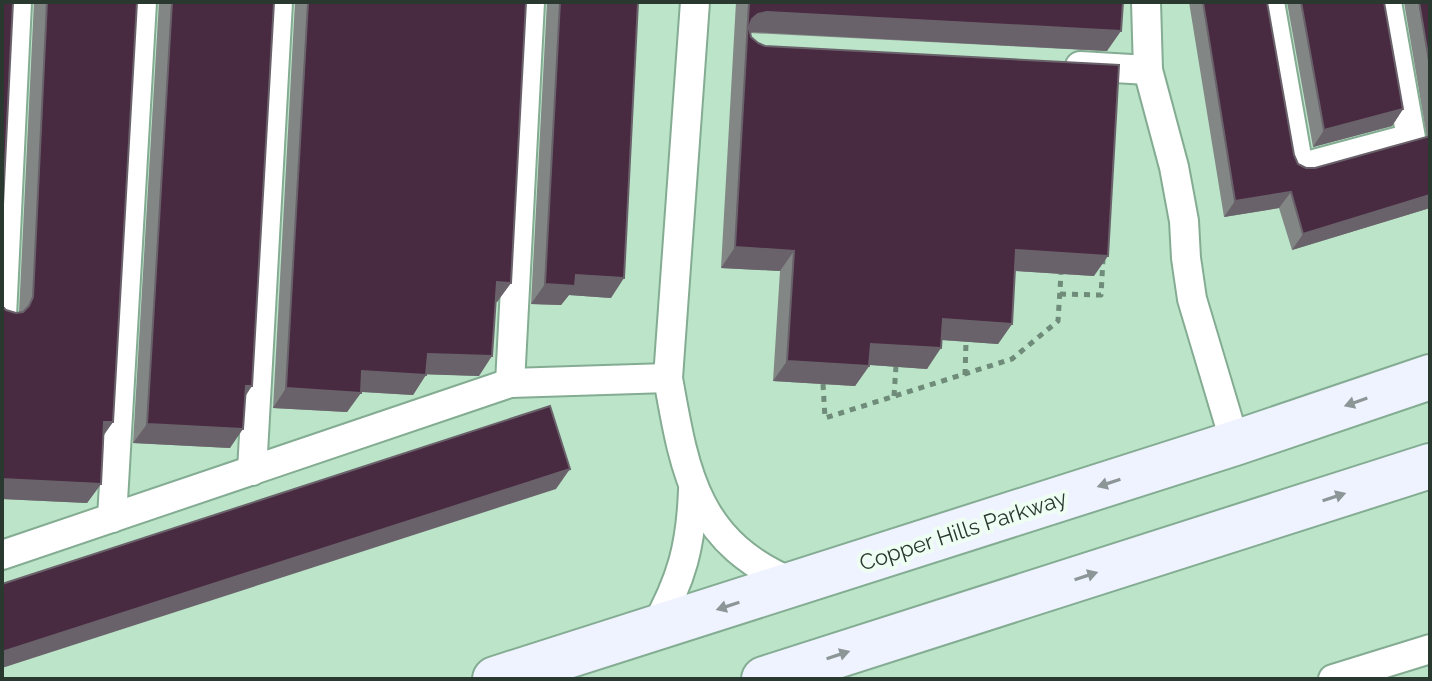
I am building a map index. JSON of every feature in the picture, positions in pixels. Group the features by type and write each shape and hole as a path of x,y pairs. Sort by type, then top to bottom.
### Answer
{"main road":[{"name":"Copper Hills Parkway","path":"495,679 1235,443 1430,377"},
{"path":"764,679 1430,466"}],"lane":[{"path":"2,316 17,2"},
{"path":"112,518 142,2"},
{"path":"252,471 278,2"},
{"path":"510,383 530,2"},
{"path":"695,2 668,378 693,489 705,511 736,550 774,576 796,584"},
{"path":"1146,2 1148,70 1174,167 1184,221 1192,299 1235,443"},
{"path":"1270,2 1299,168 1411,138 1387,2"},
{"path":"1053,65 1148,70"},
{"path":"2,555 510,383 668,378"},
{"path":"654,629 682,572 689,541 693,489"},
{"path":"1333,679 1430,649"}],"path":[{"path":"1060,294 1101,295 1103,250"},
{"path":"823,384 825,418 1012,359 1058,321 1061,274"},
{"path":"965,375 966,342"},
{"path":"894,396 896,366"}],"building":[{"path":"2,2 13,2 2,225"},
{"path":"47,2 137,2 113,422 104,422 101,484 2,479 2,306 16,313 23,312 33,297"},
{"path":"172,2 274,2 252,386 246,386 243,429 147,424"},
{"path":"308,2 526,2 511,283 497,282 492,356 428,354 426,375 362,371 361,393 286,388"},
{"path":"560,2 638,2 624,278 576,275 575,286 545,284"},
{"path":"749,2 1123,2 1121,31 767,12 752,19 749,27 751,37 765,46 1119,65 1108,256 1016,250 1012,324 943,319 941,348 871,344 869,366 787,361 794,251 735,247"},
{"path":"1203,2 1267,2 1298,164 1315,168 1430,136 1430,195 1303,234 1291,192 1235,201"},
{"path":"1301,2 1384,2 1403,109 1324,130"},
{"path":"1419,2 1430,2 1430,67"},
{"path":"550,406 570,469 2,652 2,584"}]}
